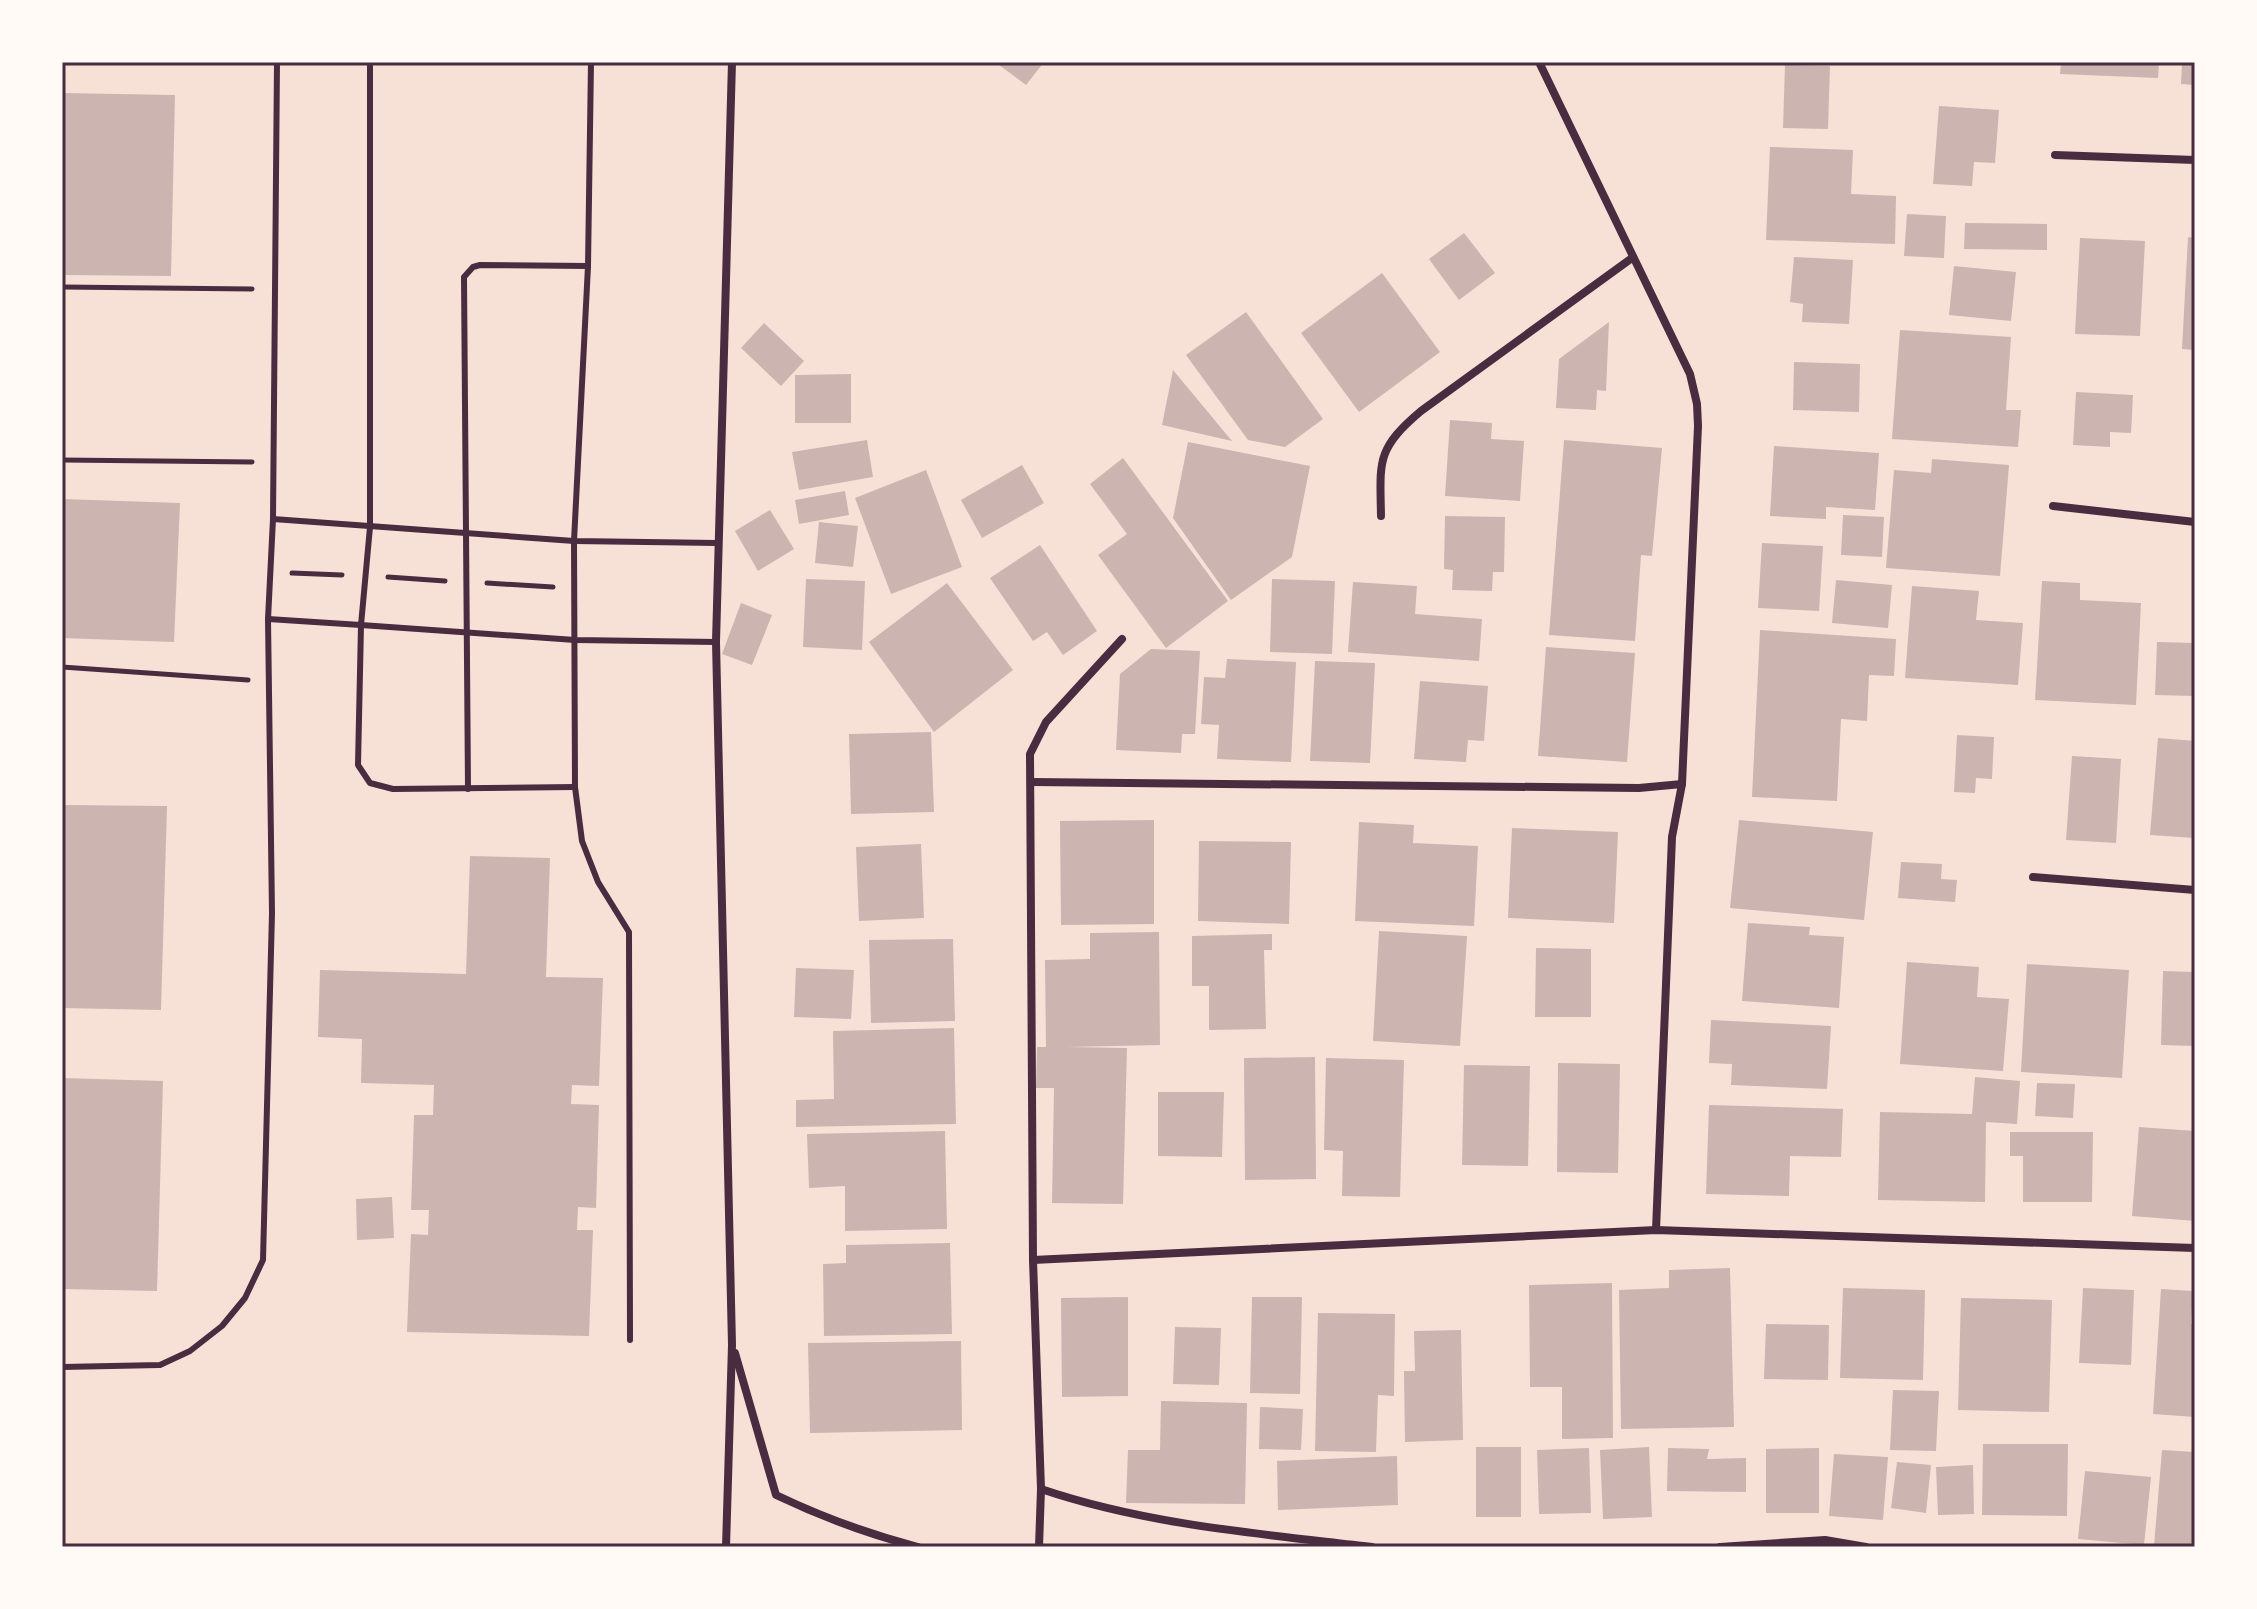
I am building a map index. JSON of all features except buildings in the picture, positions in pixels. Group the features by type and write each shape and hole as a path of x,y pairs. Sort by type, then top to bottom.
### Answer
{"street":[{"path":"726,1547 732,1345 716,642 732,62"},
{"path":"1539,62 1690,374 1697,404 1682,784 1672,837 1656,1230"},
{"path":"2055,155 2195,160"},
{"path":"1381,516 1381,459 1393,436 1421,411 1632,258"},
{"path":"2053,506 2195,522"},
{"path":"1039,1547 1041,1489 1033,1260 1030,754 1046,722 1122,639"},
{"path":"1031,782 1639,788 1682,784"},
{"path":"2033,877 2195,890"},
{"path":"1033,1260 1656,1230 2195,1248"},
{"path":"732,1345 776,1495 830,1520 918,1547"},
{"path":"1041,1489 1080,1502 1163,1519 1372,1547"},
{"path":"1720,1547 1825,1540 1866,1547"}],"lane":[{"path":"62,1367 160,1365 190,1351 222,1326 245,1298 263,1260 272,913 268,619 273,519 277,62"},
{"path":"370,62 370,527 361,625 358,765 370,783 393,789 575,787"},
{"path":"591,62 588,266 574,541 575,787 582,841 598,882 629,932 630,1340"},
{"path":"468,789 464,277 480,265 588,266"},
{"path":"273,519 574,541 717,543"},
{"path":"268,619 575,640 716,642"}],"path":[{"path":"62,287 273,289"},
{"path":"62,460 273,462"},
{"path":"271,572 575,588"},
{"path":"62,667 269,681"}]}
